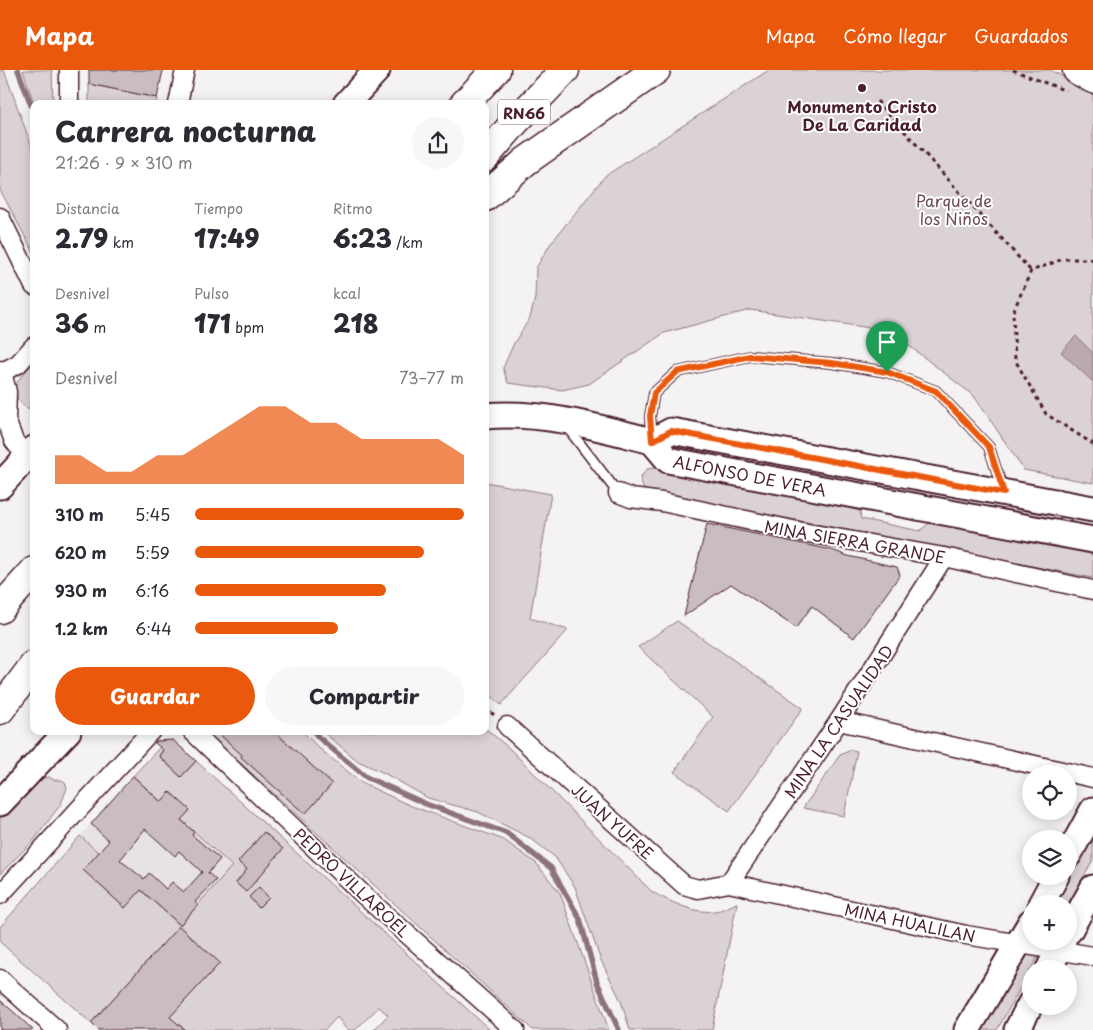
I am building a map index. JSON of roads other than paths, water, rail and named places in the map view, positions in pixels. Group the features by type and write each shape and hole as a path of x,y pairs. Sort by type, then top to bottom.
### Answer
{"highway":[{"name":"RN66","path":"468,100 496,70"},
{"name":"RN66","path":"489,151 565,70"},
{"path":"489,193 526,161 656,70"},
{"path":"1072,81 1093,79"},
{"path":"0,609 30,575"},
{"path":"0,695 30,662"},
{"path":"0,710 30,670"}],"street":[{"path":"69,70 69,100"},
{"path":"179,100 185,70"},
{"path":"350,100 376,70"},
{"path":"0,216 30,278"},
{"path":"0,486 30,453 14,440 6,420 8,392 1,371 18,364 30,350"},
{"path":"489,416 560,419 652,441"},
{"name":"ALFONSO DE VERA","path":"1093,509 671,431 652,441 668,460 1093,540"},
{"name":"MINA SIERRA GRANDE","path":"618,493 631,498 662,502 802,532 944,557 1093,590"},
{"name":"MINA LA CASUALIDAD","path":"729,883 839,721 944,557"},
{"path":"839,721 1093,778"},
{"name":"JUAN YUFRE","path":"507,726 684,885 698,889 729,883"},
{"path":"0,803 64,735"},
{"path":"0,895 147,735"},
{"name":"PEDRO VILLAROEL","path":"196,735 369,900 515,1030"},
{"path":"1077,839 1093,810"},
{"name":"MINA HUALILAN","path":"729,883 966,935 1020,943"},
{"path":"1077,917 1093,888"},
{"path":"967,1030 1022,939"},
{"name":"MINA HUALILAN","path":"1068,950 1093,956"},
{"path":"0,979 57,1030"},
{"path":"1017,1030 1025,1015"}],"lane":[{"path":"652,441 650,416 654,393 677,372 750,356 832,363 887,372 936,391 989,447 1004,493"},
{"path":"560,419 618,493"}],"waterway":[{"path":"18,70 30,102"},
{"path":"317,735 366,777 426,804 506,833 551,868 580,919 597,982 619,1030"}],"place":[{"name":"Monumento Cristo De La Caridad","path":"862,88"}],"park label":[{"name":"Parque de los Niños","path":"954,209"}]}
